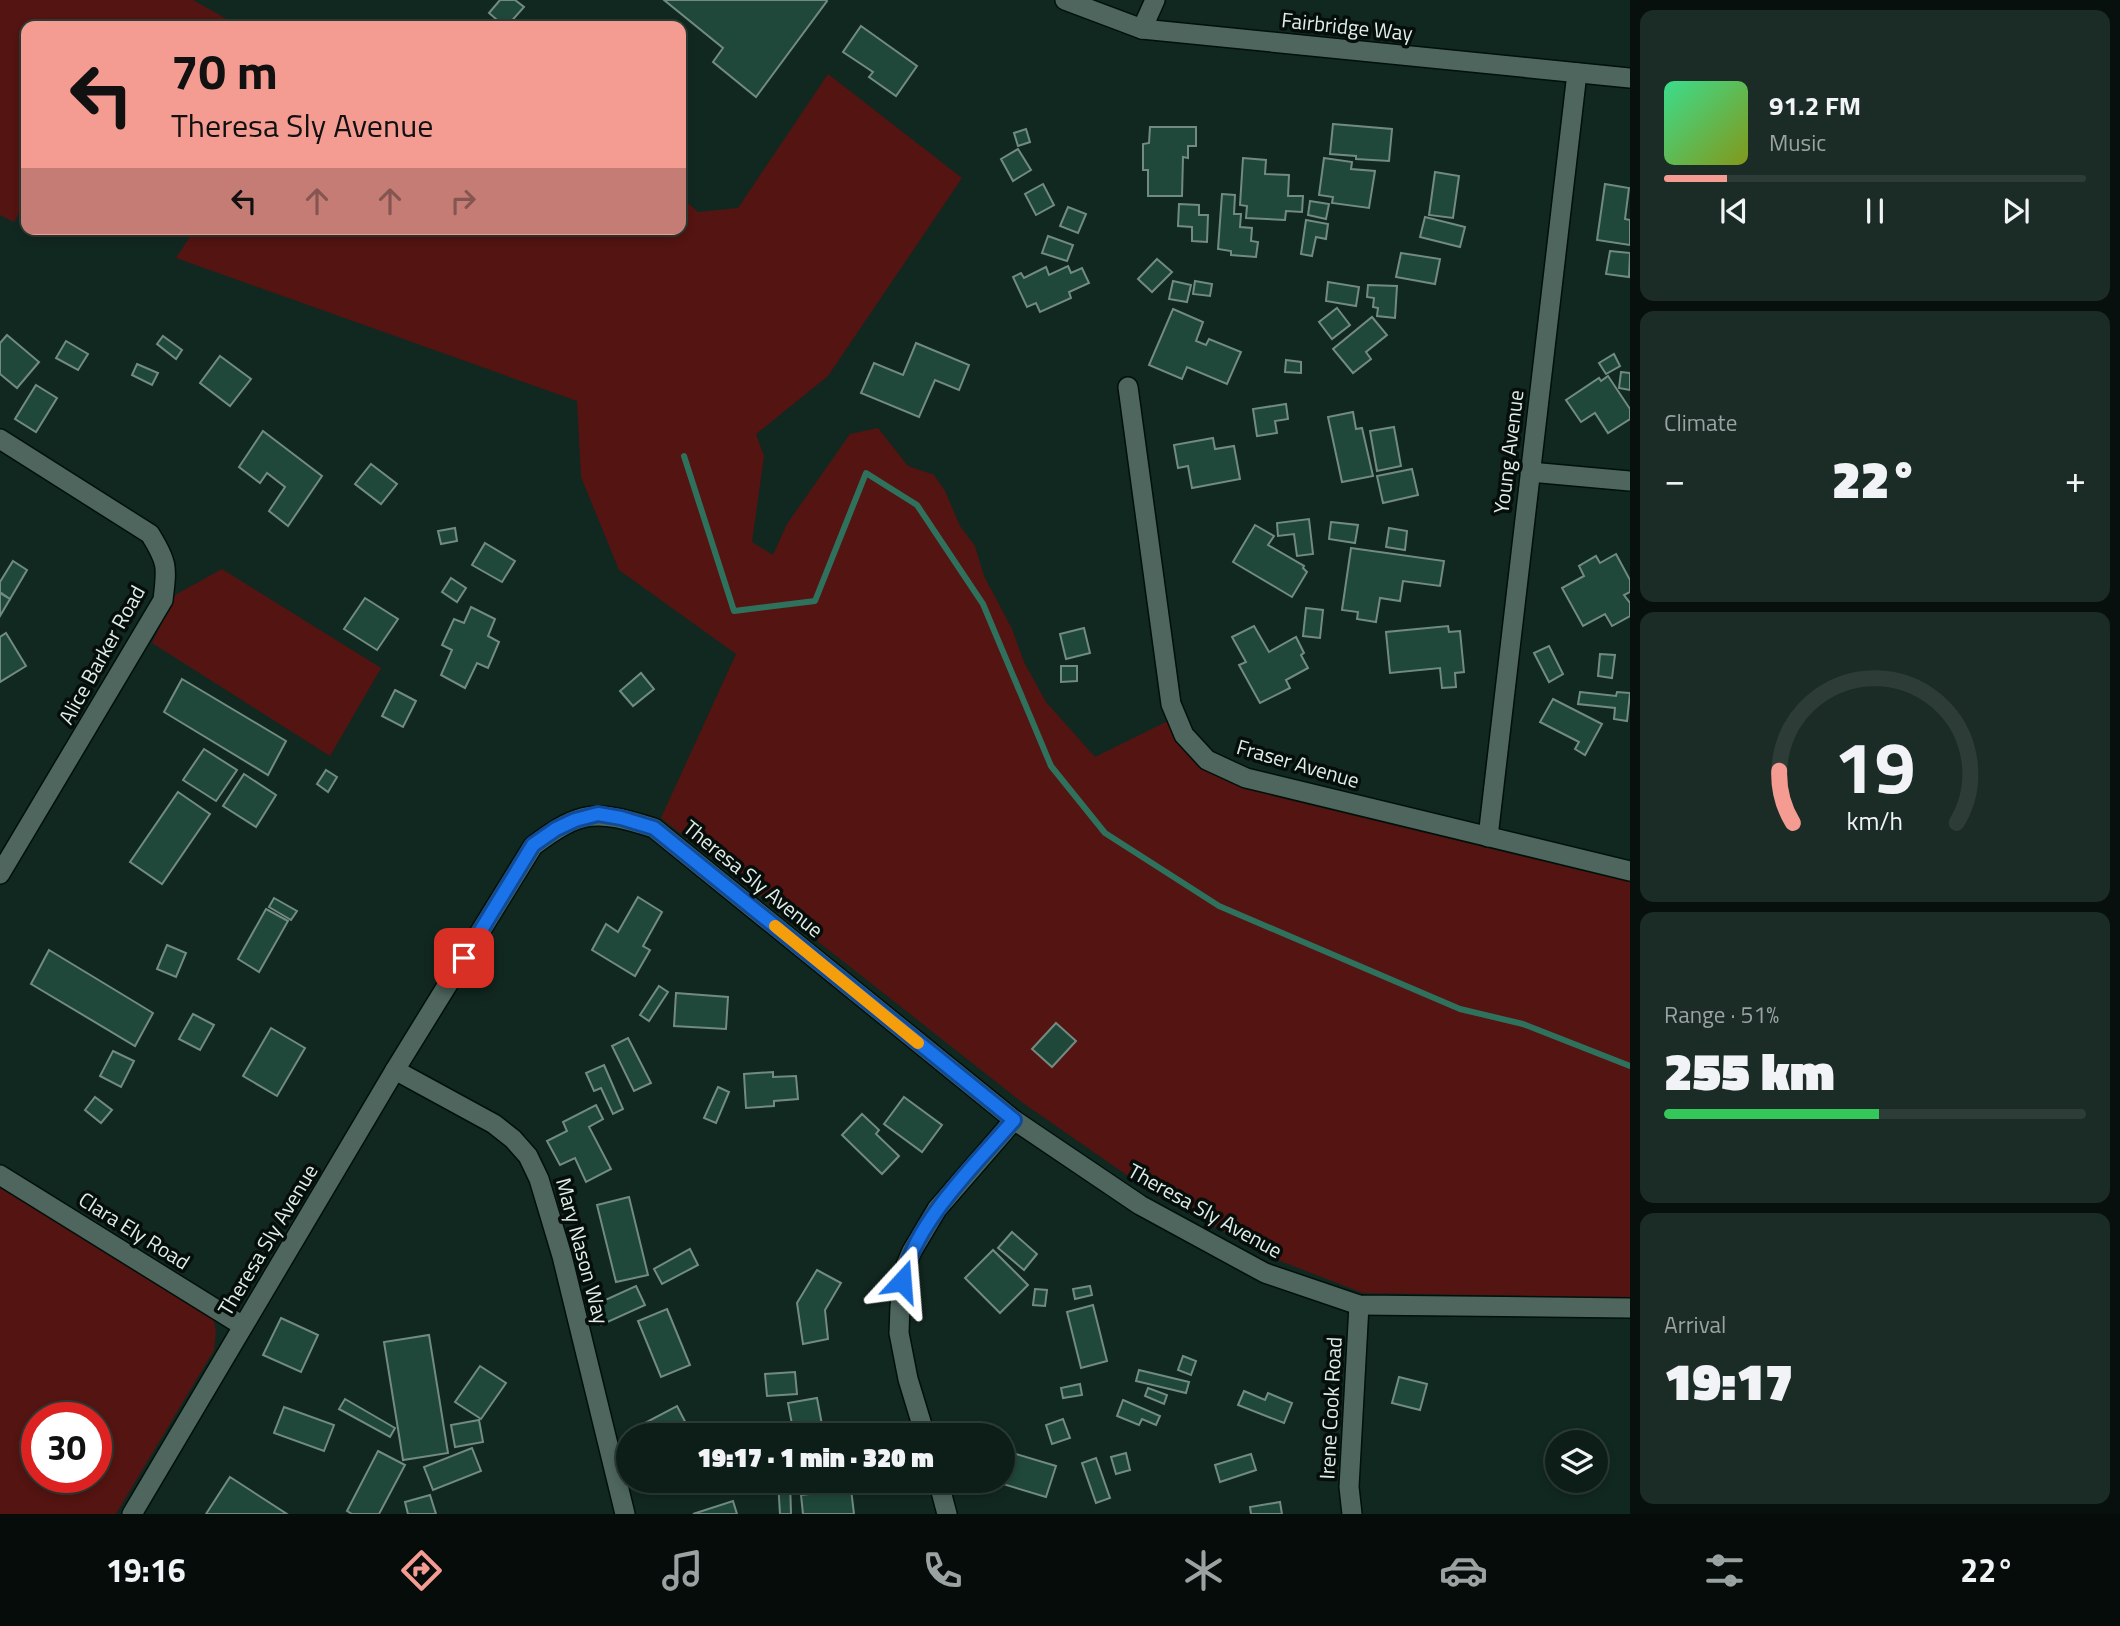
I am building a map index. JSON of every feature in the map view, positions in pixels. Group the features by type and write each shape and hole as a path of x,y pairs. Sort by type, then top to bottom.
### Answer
{"street":[{"name":"Fairbridge Way","path":"1065,0 1142,29 1630,78"},
{"path":"1142,29 1155,0"},
{"name":"Young Avenue","path":"1488,837 1577,73"},
{"name":"Fraser Avenue","path":"1128,387 1171,704 1184,735 1207,760 1246,778 1630,872"},
{"name":"Alice Barker Road","path":"0,439 150,534 164,555 166,572 163,600 0,874"},
{"path":"1530,472 1630,481"},
{"name":"Theresa Sly Avenue","path":"132,1514 395,1070 533,845 556,829 598,814 654,828 1014,1120 1140,1205 1265,1273 1359,1305 1630,1308"},
{"name":"Mary Nason Way","path":"395,1070 494,1124 528,1156 540,1179 562,1256 625,1514"},
{"path":"921,1423 908,1379 899,1333 906,1265 937,1209 1014,1120"},
{"name":"Clara Ely Road","path":"0,1175 243,1326"},
{"name":"Irene Cook Road","path":"1352,1514 1349,1487 1359,1305"},
{"path":"941,1493 947,1514"}],"shaded area":[{"path":"0,0 193,0 230,21 21,21 21,210 14,222 0,215"},
{"path":"828,74 962,178 828,376 756,434 764,456 752,542 773,555 787,524 850,434 878,428 908,466 934,475 945,491 960,526 975,546 984,576 1046,702 1095,757 1172,719 1204,764 1630,877 1630,1298 1363,1293 1275,1259 1154,1194 1023,1103 661,818 736,654 619,570 581,477 577,401 176,258 191,235 686,235 686,201 698,212 738,208"},
{"path":"222,569 381,668 330,756 152,643 175,595"},
{"path":"0,1180 212,1312 216,1331 214,1350 116,1514 0,1514"}],"building":[{"path":"500,0 515,0 524,7 511,21 498,21 489,13"},
{"path":"664,0 827,1 756,97 713,62 723,48"},
{"path":"861,26 917,66 896,96 869,77 873,72 843,52"},
{"path":"1333,124 1392,129 1389,161 1330,154"},
{"path":"1150,127 1196,127 1196,146 1188,146 1188,158 1183,157 1182,196 1148,196 1148,170 1143,170 1143,144 1149,143"},
{"path":"1026,129 1030,142 1018,146 1014,133"},
{"path":"1018,149 1031,170 1013,181 1001,159"},
{"path":"1243,158 1266,160 1265,174 1289,175 1288,196 1303,196 1302,212 1286,211 1285,220 1246,218 1247,206 1240,205"},
{"path":"1324,158 1352,162 1351,169 1375,171 1369,208 1332,203 1333,197 1319,195"},
{"path":"1435,172 1459,176 1453,218 1429,215"},
{"path":"1043,184 1054,205 1036,215 1025,194"},
{"path":"1605,184 1629,188 1625,219 1630,220 1630,245 1597,240"},
{"path":"1222,194 1235,195 1234,214 1241,214 1240,227 1252,228 1251,241 1258,242 1256,257 1231,255 1231,251 1218,249"},
{"path":"1310,201 1329,204 1326,219 1308,215"},
{"path":"1179,204 1199,205 1199,215 1208,215 1207,242 1192,241 1192,227 1178,226"},
{"path":"1068,207 1086,214 1078,233 1060,226"},
{"path":"1425,217 1465,227 1460,247 1420,237"},
{"path":"1306,220 1328,224 1326,239 1316,237 1312,256 1301,254"},
{"path":"1048,236 1073,245 1067,261 1042,253"},
{"path":"1610,251 1630,253 1629,277 1606,274"},
{"path":"1401,253 1440,259 1435,284 1396,277"},
{"path":"1157,259 1172,272 1152,292 1138,279"},
{"path":"1068,266 1071,273 1082,268 1089,283 1069,292 1071,298 1040,312 1036,303 1027,307 1013,277 1021,273 1024,278 1046,267 1049,275"},
{"path":"1173,281 1191,285 1187,302 1169,299"},
{"path":"1195,281 1212,284 1210,296 1193,294"},
{"path":"1328,282 1359,287 1356,306 1326,301"},
{"path":"1368,285 1397,286 1395,318 1377,316 1378,308 1373,307 1374,298 1367,297"},
{"path":"1337,308 1350,325 1332,339 1319,322"},
{"path":"1173,309 1203,322 1196,341 1206,345 1209,339 1241,352 1227,384 1187,367 1182,379 1149,365"},
{"path":"1372,317 1387,335 1366,352 1371,359 1353,373 1333,349"},
{"path":"7,335 39,362 17,388 0,374 0,343"},
{"path":"163,336 182,350 176,359 157,344"},
{"path":"66,341 88,354 78,370 56,358"},
{"path":"916,343 969,365 959,390 935,380 919,417 861,393 874,363 903,375"},
{"path":"1614,354 1620,366 1606,374 1599,363"},
{"path":"220,356 251,379 230,406 200,383"},
{"path":"1286,360 1301,362 1301,373 1285,372"},
{"path":"137,364 158,373 152,385 132,375"},
{"path":"1621,372 1630,373 1630,390 1619,388"},
{"path":"1608,376 1630,409 1630,419 1608,433 1595,413 1581,422 1566,400 1599,378 1601,381"},
{"path":"36,385 57,398 36,432 15,419"},
{"path":"1286,404 1288,419 1275,421 1277,433 1257,436 1253,409"},
{"path":"1353,412 1356,429 1362,428 1373,476 1342,482 1328,417"},
{"path":"1394,427 1401,466 1377,471 1370,431"},
{"path":"263,431 322,476 288,526 269,511 285,487 267,473 260,483 239,467"},
{"path":"1213,438 1215,449 1234,446 1240,479 1192,488 1188,466 1178,468 1174,445"},
{"path":"371,464 397,484 381,504 355,484"},
{"path":"1412,469 1418,495 1383,503 1377,476"},
{"path":"1309,519 1313,554 1297,556 1294,534 1278,536 1277,523"},
{"path":"1331,522 1358,525 1355,543 1329,539"},
{"path":"1255,525 1274,536 1268,545 1304,566 1307,572 1292,597 1233,562"},
{"path":"455,528 457,541 441,544 438,531"},
{"path":"1389,528 1407,531 1405,550 1386,547"},
{"path":"485,543 515,561 502,582 472,565"},
{"path":"1351,548 1444,561 1440,586 1403,581 1400,601 1380,598 1376,622 1357,619 1358,612 1342,610"},
{"path":"1616,554 1630,580 1630,592 1624,595 1630,603 1630,616 1612,626 1605,614 1583,626 1562,588 1584,576 1579,566 1596,556 1600,563"},
{"path":"13,561 27,570 10,599 0,592 0,582"},
{"path":"451,578 466,588 457,602 442,592"},
{"path":"0,593 10,599 0,616"},
{"path":"365,598 398,619 377,650 344,629"},
{"path":"471,607 495,619 488,636 499,642 488,668 477,663 465,688 441,675 452,650 442,645 454,619 464,623"},
{"path":"1306,608 1323,610 1320,638 1303,636"},
{"path":"1254,626 1269,652 1296,637 1308,668 1286,680 1290,688 1260,703 1239,665 1246,662 1232,637"},
{"path":"1448,626 1449,632 1460,631 1464,672 1455,673 1456,687 1442,688 1440,668 1390,673 1386,632"},
{"path":"1084,628 1090,653 1066,659 1060,634"},
{"path":"6,633 26,666 0,682 0,637"},
{"path":"1549,646 1563,674 1549,682 1534,653"},
{"path":"1600,654 1615,655 1612,678 1598,676"},
{"path":"1061,666 1077,666 1077,681 1061,682"},
{"path":"641,673 654,689 633,706 620,691"},
{"path":"182,679 286,741 268,775 164,712"},
{"path":"395,690 416,701 403,727 382,716"},
{"path":"1580,692 1616,696 1617,692 1630,693 1627,721 1614,719 1615,708 1578,704"},
{"path":"1553,699 1602,724 1585,755 1575,749 1579,742 1540,722"},
{"path":"204,749 237,770 216,801 183,780"},
{"path":"326,770 337,777 328,792 317,784"},
{"path":"244,774 276,795 256,827 223,806"},
{"path":"178,792 210,814 162,884 130,862"},
{"path":"638,897 662,912 643,946 650,950 635,976 592,950 606,924 618,932"},
{"path":"274,898 297,911 291,920 269,907"},
{"path":"266,909 288,921 259,972 238,959"},
{"path":"167,945 186,953 176,977 157,969"},
{"path":"49,950 153,1013 135,1046 31,984"},
{"path":"659,986 668,992 649,1021 640,1015"},
{"path":"676,993 728,997 726,1029 674,1026"},
{"path":"193,1014 214,1025 200,1050 179,1039"},
{"path":"1056,1023 1076,1041 1052,1067 1032,1049"},
{"path":"271,1028 305,1048 277,1096 243,1076"},
{"path":"628,1038 651,1083 634,1091 612,1046"},
{"path":"113,1051 134,1061 121,1087 100,1076"},
{"path":"604,1065 623,1109 613,1114 601,1088 594,1091 586,1073"},
{"path":"773,1072 773,1077 796,1076 798,1099 774,1101 774,1106 746,1108 744,1074"},
{"path":"718,1087 729,1092 716,1123 704,1118"},
{"path":"95,1097 112,1110 101,1123 85,1110"},
{"path":"904,1097 942,1125 922,1152 884,1124"},
{"path":"596,1105 603,1119 589,1127 611,1169 586,1182 575,1158 560,1165 547,1141 567,1131 563,1122"},
{"path":"862,1114 879,1130 876,1134 899,1156 882,1174 842,1135"},
{"path":"629,1197 648,1275 616,1282 597,1205"},
{"path":"1012,1232 1037,1254 1024,1270 998,1248"},
{"path":"690,1249 698,1265 662,1284 654,1269"},
{"path":"993,1250 1028,1285 1000,1313 965,1278"},
{"path":"817,1270 841,1283 825,1310 828,1339 803,1344 797,1303"},
{"path":"636,1286 645,1305 601,1325 592,1306"},
{"path":"1090,1286 1092,1295 1075,1299 1073,1289"},
{"path":"1035,1289 1047,1290 1045,1306 1033,1305"},
{"path":"1093,1305 1107,1361 1081,1368 1067,1312"},
{"path":"667,1309 690,1365 661,1377 638,1321"},
{"path":"281,1318 318,1335 301,1372 263,1355"},
{"path":"429,1335 448,1453 403,1460 384,1342"},
{"path":"1183,1356 1196,1361 1191,1375 1178,1370"},
{"path":"480,1366 506,1383 481,1419 455,1402"},
{"path":"1139,1370 1189,1382 1186,1393 1136,1381"},
{"path":"795,1372 797,1394 767,1396 765,1374"},
{"path":"1399,1377 1427,1384 1420,1410 1392,1403"},
{"path":"1080,1384 1082,1395 1063,1398 1061,1388"},
{"path":"1148,1388 1167,1395 1164,1404 1145,1396"},
{"path":"1244,1391 1265,1400 1268,1393 1292,1403 1284,1423 1238,1405"},
{"path":"817,1398 822,1423 792,1423 788,1403"},
{"path":"345,1399 395,1428 390,1437 339,1409"},
{"path":"1123,1400 1160,1416 1156,1425 1142,1419 1139,1425 1117,1416"},
{"path":"677,1406 686,1423 645,1423"},
{"path":"284,1407 334,1425 324,1451 274,1433"},
{"path":"1063,1419 1070,1438 1052,1444 1046,1425"},
{"path":"479,1420 483,1442 455,1447 451,1425"},
{"path":"472,1448 481,1471 433,1490 424,1467"},
{"path":"378,1451 405,1465 379,1514 352,1514 347,1511"},
{"path":"1126,1453 1130,1470 1116,1474 1111,1457"},
{"path":"1015,1454 1056,1466 1046,1497 1015,1488"},
{"path":"1251,1454 1256,1470 1220,1482 1215,1465"},
{"path":"1096,1458 1110,1498 1096,1503 1082,1463"},
{"path":"230,1477 287,1514 206,1514"},
{"path":"779,1493 790,1493 791,1514 780,1514"},
{"path":"851,1493 854,1514 803,1514 801,1495"},
{"path":"430,1495 436,1514 408,1514 405,1502"},
{"path":"733,1501 737,1514 693,1514"},
{"path":"1280,1502 1282,1514 1251,1514 1250,1507"}],"waterway":[{"path":"684,456 734,611 815,601 866,473 917,505 983,604 1051,766 1105,833 1219,906 1460,1009 1523,1024 1630,1066"}],"slow traffic":[{"path":"775,926 918,1043"}],"route":[{"path":"464,958 533,845 556,829 598,814 654,828 1014,1120 937,1209 912,1251 902,1281"}]}
